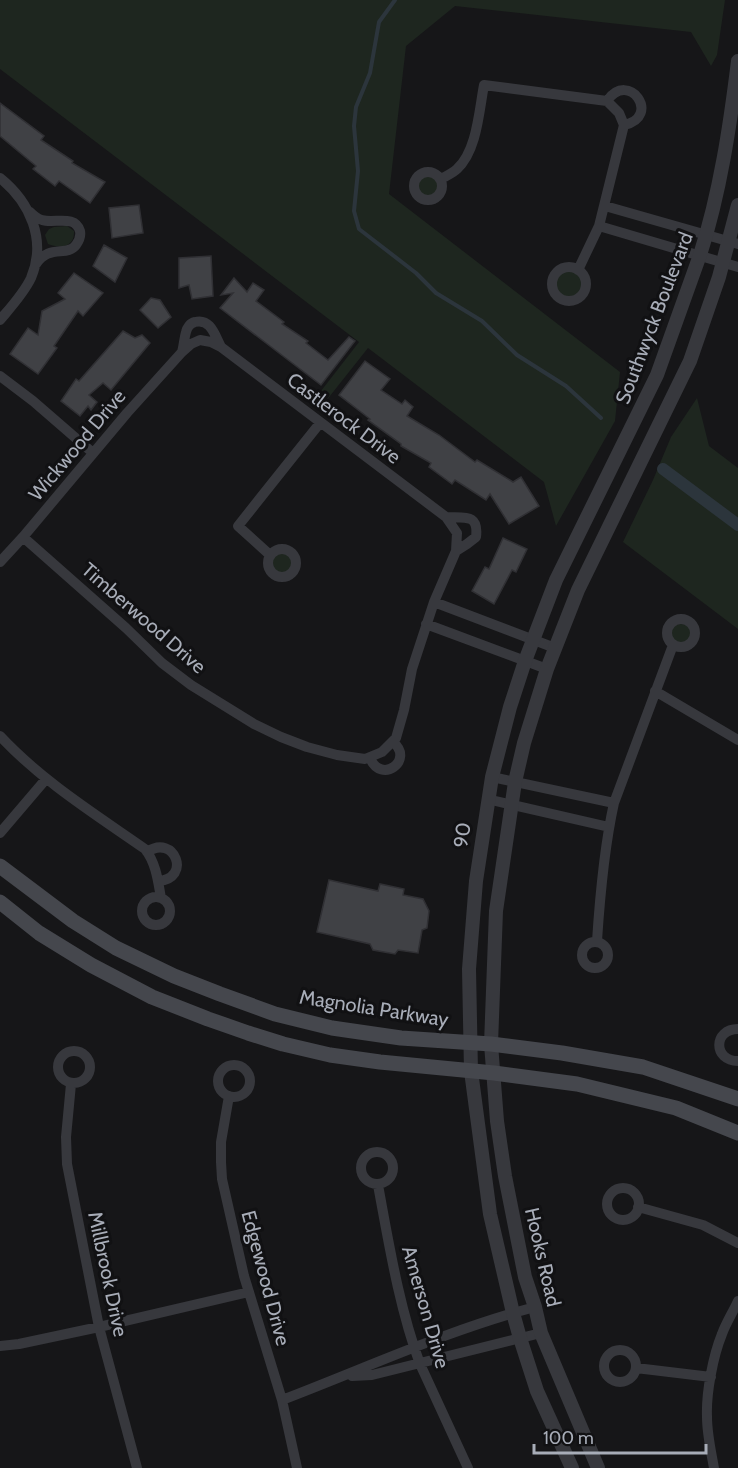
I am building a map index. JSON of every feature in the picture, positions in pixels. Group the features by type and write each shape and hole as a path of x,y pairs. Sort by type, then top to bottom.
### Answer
{"main road":[{"name":"Magnolia Parkway","path":"0,866 73,921 116,948 174,976 275,1014 332,1028 401,1038 491,1044 642,1067 738,1100"},
{"path":"0,902 39,933 91,965 152,997 283,1044 380,1062 495,1073 577,1084 676,1108 738,1133"}],"street":[{"name":"Southwyck Boulevard","path":"533,639 556,580 657,375 700,255 722,165 738,61"},
{"path":"441,179 457,170 469,155 484,85 607,101 620,113 624,126 599,226 578,270"},
{"path":"607,101 611,95 626,90 638,98 641,112 631,124 624,126"},
{"path":"0,178 15,190 29,212 37,239 34,267 27,285 0,320"},
{"path":"605,206 734,243"},
{"path":"491,1044 496,911 511,805 524,743 547,669 578,590 690,361 723,262 734,243 738,206"},
{"path":"29,212 41,220 73,222 77,225 80,234 77,244 72,248 46,253 34,267"},
{"path":"599,226 738,267"},
{"name":"Castlerock Drive","path":"197,321 206,322 212,327 221,347"},
{"name":"Wickwood Drive","path":"182,352 186,330 190,324 197,321"},
{"name":"Castlerock Drive","path":"200,340 221,347 446,517 457,533 456,551"},
{"name":"Wickwood Drive","path":"0,562 165,370 191,344 200,340"},
{"path":"0,376 93,453"},
{"path":"270,555 238,526 320,423"},
{"name":"Castlerock Drive","path":"446,517 466,516 474,521 477,528 476,537 456,551"},
{"name":"Timberwood Drive","path":"23,537 162,663 191,685 254,724 307,747 365,759 382,753 393,742"},
{"path":"370,758 376,768 388,770 398,763 400,751 393,742 404,710 412,669 434,602 456,551"},
{"path":"556,580 578,590"},
{"path":"434,602 555,648"},
{"path":"426,624 547,669"},
{"name":"90","path":"470,1043 471,937 487,799 510,707 533,639"},
{"path":"597,941 599,905 614,803 673,645"},
{"path":"655,691 738,740"},
{"path":"0,736 46,779 147,852 155,867 161,898"},
{"path":"492,777 614,803"},
{"path":"0,833 46,779"},
{"path":"487,799 609,827"},
{"path":"147,852 160,847 172,852 176,859 177,865 171,877 165,881 158,881"},
{"path":"738,1029 724,1033 719,1043 725,1058 738,1061"},
{"path":"470,1043 471,1071 490,1214 513,1313 537,1391 572,1468"},
{"name":"Hooks Road","path":"491,1044 497,1122 525,1277 541,1333 598,1468"},
{"name":"Millbrook Drive","path":"71,1083 66,1137 67,1164 99,1327 137,1468"},
{"name":"Edgewood Drive","path":"229,1096 221,1142 222,1179 244,1276 282,1400 297,1468"},
{"name":"Amerson Drive","path":"378,1185 392,1260 414,1347 468,1468"},
{"path":"638,1207 703,1225 738,1243"},
{"path":"0,1346 99,1327 249,1292"},
{"path":"714,1468 708,1431 708,1396 721,1335 738,1300"},
{"path":"282,1400 414,1347 535,1307"},
{"path":"343,1377 372,1375 541,1333"},
{"path":"636,1368 711,1377"}],"shaded area":[{"path":"0,0 725,0 717,55 711,66 691,32 455,6 406,46 389,194 620,372 615,421 556,526 544,482 368,348 322,406 314,400 359,342 0,69"},
{"path":"428,176 438,180 442,190 438,200 428,204 418,200 414,190 418,180"},
{"path":"67,226 74,231 74,236 69,243 62,246 48,244 45,235 49,229"},
{"path":"568,270 578,274 582,284 578,294 568,298 558,294 554,284 558,274"},
{"path":"697,398 709,446 738,468 738,629 623,542 671,437"},
{"path":"284,550 294,554 298,564 294,574 284,578 274,574 270,564 274,554"},
{"path":"681,624 691,628 695,638 691,648 681,652 671,648 667,638 671,628"}],"building":[{"path":"0,103 44,136 41,140 73,161 72,163 105,182 90,203 59,181 55,186 33,169 36,166 0,136"},
{"path":"139,205 143,233 112,238 109,208"},
{"path":"104,245 127,258 115,282 93,266"},
{"path":"211,256 213,296 192,299 189,285 179,288 179,258"},
{"path":"74,273 103,293 83,316 78,311 54,346 57,348 38,374 10,354 28,328 38,335 42,311 65,299 58,293"},
{"path":"234,278 247,292 253,283 264,290 256,301 284,322 282,324 308,341 306,343 328,360 349,337 355,341 321,385 220,308 233,293 221,295"},
{"path":"151,298 160,300 171,317 158,328 140,310"},
{"path":"123,331 135,338 142,335 150,343 111,390 103,383 89,395 97,402 91,410 88,406 80,416 61,401 76,379 79,381"},
{"path":"365,361 390,379 381,390 402,404 405,400 413,407 407,416 439,435 475,462 477,460 513,482 521,477 539,506 509,524 490,494 486,500 455,480 452,484 429,467 431,463 401,446 368,420 370,419 339,395"},
{"path":"503,538 527,549 516,572 512,570 494,604 472,591 485,567 489,569"},
{"path":"329,880 378,891 380,884 404,889 403,895 423,899 429,911 427,928 422,930 418,953 398,950 395,954 373,950 370,944 317,932"}],"waterway":[{"path":"395,0 379,22 370,73 356,107 354,126 358,171 354,211 359,229 416,273 436,293 482,321 517,355 566,386 601,418"},
{"path":"663,469 738,525"}]}
